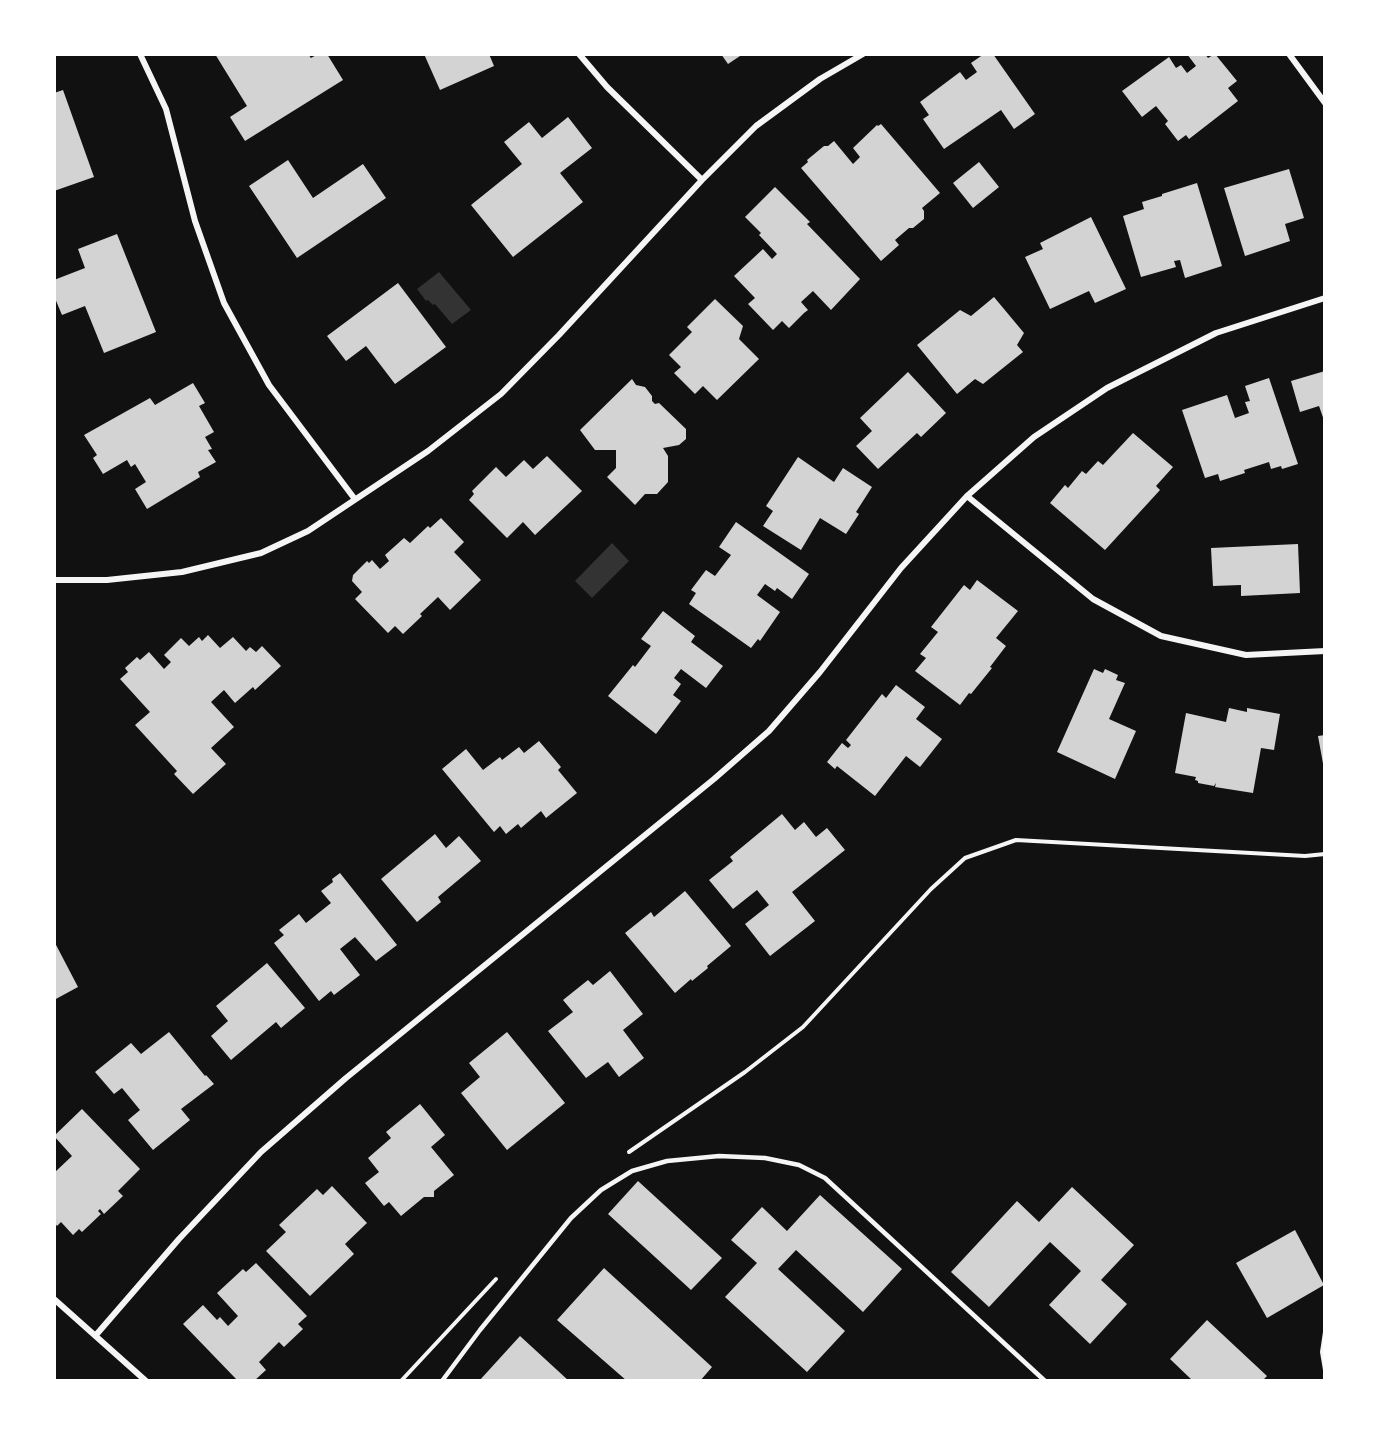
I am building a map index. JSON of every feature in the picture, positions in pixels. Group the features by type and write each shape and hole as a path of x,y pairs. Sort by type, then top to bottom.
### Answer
{"street":[{"path":"140,54 166,110 195,221 224,303 269,385 354,498"},
{"path":"579,54 607,87 702,180"},
{"path":"54,580 107,580 182,572 261,553 308,531 354,498 428,451 501,394 559,335 702,180 756,126 820,79 862,54"},
{"path":"1289,54 1325,102"},
{"path":"96,1335 179,1239 261,1152 346,1078 714,779 768,731 820,672 901,568 967,496 1034,437 1107,388 1216,333 1325,298"},
{"path":"967,496 1093,599 1161,636 1246,655 1325,651"},
{"path":"54,1299 146,1381"}],"lane":[{"path":"442,1381 563,1227 601,1190 640,1168 667,1161 719,1156 765,1158 799,1165 825,1178 1045,1381"}],"path":[{"path":"621,1158 745,1072 803,1027 964,858 1016,840 1305,856 1325,854"},
{"path":"401,1381 496,1278"},
{"path":"1325,1332 1322,1352 1325,1370"}],"shaded area":[{"path":"439,272 471,310 452,324 435,304 426,301 417,289"},
{"path":"612,543 629,561 592,598 575,581"}],"building":[{"path":"215,54 308,54 311,58 318,54 327,54 343,80 245,141 230,117 247,106"},
{"path":"424,54 489,54 494,66 440,90"},
{"path":"721,54 743,54 728,64"},
{"path":"984,54 993,54 1035,114 1014,129 1001,110 944,149 923,119 929,115 920,102 960,72 966,80 977,72 971,63"},
{"path":"1187,54 1205,54 1208,58 1215,54 1237,81 1228,88 1238,101 1189,139 1186,135 1178,141 1165,124 1168,121 1156,106 1142,117 1122,91 1169,57 1176,68 1181,65 1187,73 1196,66"},
{"path":"63,90 94,177 54,191 54,93"},
{"path":"568,117 592,148 560,173 583,202 513,257 471,205 522,164 504,142 529,122 542,138"},
{"path":"881,124 940,193 922,208 924,219 895,240 899,245 881,261 801,168 824,146 834,141 853,164 860,157 853,148 877,125"},
{"path":"288,160 313,198 363,164 386,198 297,258 249,186"},
{"path":"979,162 999,187 973,208 953,183"},
{"path":"1289,169 1304,218 1285,224 1290,241 1245,256 1224,188"},
{"path":"1197,183 1222,266 1185,278 1180,260 1174,261 1176,267 1141,277 1123,216 1144,209 1142,202"},
{"path":"775,187 810,222 807,224 860,279 831,310 813,291 801,302 808,310 789,328 782,321 773,330 748,304 755,298 734,276 763,249 772,259 777,254 745,217"},
{"path":"1091,217 1126,289 1095,303 1089,291 1050,309 1025,257 1043,249 1040,243"},
{"path":"117,234 156,332 104,353 85,306 62,315 54,296 54,280 85,268 78,249"},
{"path":"398,283 446,347 395,384 366,346 346,361 327,336"},
{"path":"994,297 1024,333 1017,345 1023,352 983,384 975,379 957,394 917,345 960,310 971,316"},
{"path":"715,299 743,326 739,339 759,359 717,400 703,386 695,394 674,373 681,367 669,355 692,332 687,327"},
{"path":"1325,371 1325,423 1319,406 1300,412 1291,381"},
{"path":"908,372 946,413 921,437 917,433 878,469 856,446 872,431 860,418"},
{"path":"1269,378 1298,464 1282,469 1281,466 1271,469 1269,462 1220,481 1218,474 1205,478 1182,410 1227,395 1235,418 1249,413 1245,402 1250,401 1245,386"},
{"path":"632,379 636,385 645,387 652,396 652,401 655,404 659,403 686,429 686,439 679,445 663,448 668,456 668,482 657,494 645,494 635,505 607,477 616,468 616,450 595,450 580,430"},
{"path":"193,383 205,403 199,406 214,432 205,437 212,449 208,450 216,462 198,472 200,477 147,509 135,489 146,482 135,464 131,467 127,460 103,474 93,458 97,455 84,435 150,398 155,405"},
{"path":"1133,433 1173,467 1156,486 1160,490 1105,550 1050,503 1065,485 1068,488 1082,471 1086,474 1098,461 1103,465"},
{"path":"547,456 582,491 535,535 523,522 507,538 469,500 474,494 472,491 496,467 506,477 524,460 533,469"},
{"path":"798,457 834,482 843,468 872,487 856,512 859,514 846,534 820,518 801,550 763,526 773,511 766,506"},
{"path":"441,518 464,542 454,552 481,580 450,610 438,597 403,634 395,626 388,633 355,599 362,592 352,581 353,575 367,561 369,563 372,560 380,569 389,561 385,555 404,538 410,543 428,526 430,528"},
{"path":"736,522 809,574 792,599 777,588 775,591 765,584 757,595 780,612 760,641 758,639 751,648 689,604 696,593 691,590 706,570 715,576 731,555 719,547"},
{"path":"1298,544 1300,593 1241,596 1241,585 1213,586 1211,548"},
{"path":"977,580 1018,611 996,638 1006,646 990,667 992,668 960,705 915,671 926,658 920,654 938,632 931,627 964,585 970,590"},
{"path":"663,611 695,636 691,642 723,666 706,688 681,669 674,678 681,684 673,695 681,701 656,734 608,696 651,646 641,639"},
{"path":"208,635 220,648 233,637 246,651 250,647 256,652 262,646 281,666 255,690 253,687 235,703 224,690 211,702 234,727 211,748 226,764 193,794 174,774 177,771 135,725 150,712 120,679 128,672 125,668 137,657 140,660 149,652 164,669 171,662 164,655 181,638 189,646 199,637 202,641"},
{"path":"1094,669 1103,673 1105,669 1118,675 1116,680 1125,683 1109,719 1136,731 1115,779 1057,752"},
{"path":"896,685 925,707 916,719 942,739 920,767 906,756 875,796 837,766 835,769 827,762 842,743 848,748 851,745 846,740 882,694 886,698"},
{"path":"1229,708 1247,712 1247,708 1280,714 1274,750 1261,748 1253,793 1215,787 1216,783 1214,786 1198,783 1195,780 1196,777 1175,773 1186,713 1226,722"},
{"path":"1325,735 1325,768 1324,769 1318,736"},
{"path":"539,741 561,767 558,770 577,793 546,818 541,811 521,828 518,824 506,834 500,826 494,832 442,769 466,749 483,770 500,757 502,760 519,747 524,753"},
{"path":"782,814 795,830 804,822 816,837 827,828 845,850 792,892 815,921 770,956 745,924 769,905 757,890 733,909 709,880 733,861 730,857"},
{"path":"435,834 446,848 459,836 481,861 438,897 441,902 417,922 381,879"},
{"path":"340,873 397,945 376,961 355,937 340,949 360,975 334,995 331,991 319,1001 274,943 284,935 279,930 299,914 306,923 331,903 321,891"},
{"path":"685,891 731,946 707,966 708,968 675,993 625,933 651,912 654,917"},
{"path":"54,941 78,987 54,1000"},
{"path":"267,963 305,1008 281,1028 276,1022 231,1060 211,1036 228,1021 216,1006"},
{"path":"610,971 643,1014 623,1030 644,1058 619,1077 608,1062 586,1078 548,1031 573,1012 563,1000 588,980 593,985"},
{"path":"169,1032 214,1084 181,1109 190,1120 153,1150 128,1120 140,1110 122,1088 114,1094 95,1072 131,1043 141,1054"},
{"path":"507,1032 565,1103 507,1150 461,1093 480,1077 469,1063"},
{"path":"420,1104 445,1135 431,1147 454,1175 434,1191 434,1197 424,1197 401,1216 389,1202 384,1206 365,1183 379,1172 368,1158 391,1138 386,1132"},
{"path":"82,1109 140,1169 118,1191 123,1196 104,1214 100,1209 98,1211 101,1214 82,1232 79,1229 73,1235 61,1222 57,1226 54,1222 54,1173 72,1156 54,1136"},
{"path":"638,1181 722,1258 691,1290 608,1214"},
{"path":"332,1186 367,1223 345,1244 354,1254 310,1296 266,1251 286,1232 279,1225 317,1189 323,1195"},
{"path":"1072,1187 1134,1245 1101,1280 1127,1304 1090,1344 1049,1305 1081,1271 1050,1242 989,1307 951,1272 1017,1201 1039,1222"},
{"path":"820,1195 902,1269 863,1312 796,1250 778,1269 845,1331 807,1372 725,1297 757,1263 731,1240 762,1207 787,1231"},
{"path":"1295,1230 1324,1285 1267,1318 1236,1263"},
{"path":"256,1263 307,1316 298,1324 303,1329 284,1347 279,1342 259,1362 266,1370 254,1381 238,1381 183,1324 203,1305 217,1320 220,1317 228,1326 238,1316 217,1293 243,1269 246,1272"},
{"path":"604,1268 712,1367 700,1381 627,1381 557,1320"},
{"path":"1207,1320 1267,1376 1262,1381 1193,1381 1170,1359"},
{"path":"520,1336 569,1381 479,1381"}]}
